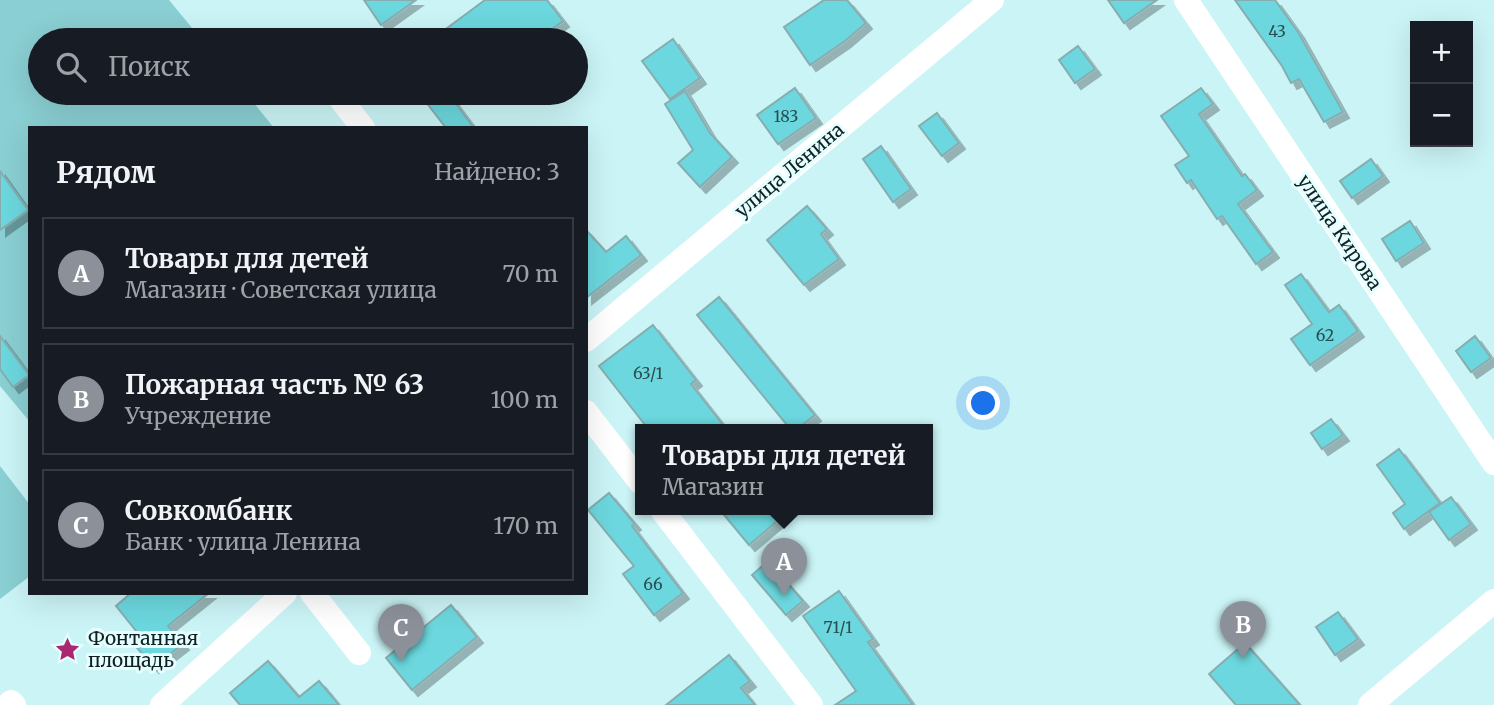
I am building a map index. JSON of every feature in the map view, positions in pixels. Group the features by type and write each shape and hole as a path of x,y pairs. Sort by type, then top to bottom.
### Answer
{"street":[{"name":"улица Ленина","path":"588,338 992,0"},
{"name":"улица Кирова","path":"1186,0 1494,463"},
{"path":"345,105 361,126"},
{"path":"588,415 635,476"},
{"path":"666,515 811,705"},
{"path":"162,705 283,595"},
{"path":"314,595 359,653"},
{"path":"1370,705 1494,601"},
{"path":"8,705 11,702 14,705"}],"shaded area":[{"path":"0,0 169,0 192,28 28,28 28,105 256,105 272,126 28,126 28,420 0,386"},
{"path":"0,466 28,502 28,578 0,599"}],"building":[{"path":"364,0 416,0 381,25"},
{"path":"485,0 547,0 563,21 553,28 447,28"},
{"path":"824,0 847,0 866,23 810,65 784,27"},
{"path":"1108,0 1157,0 1124,23"},
{"path":"1235,0 1275,0 1298,32 1343,112 1324,122 1299,79 1291,83"},
{"path":"673,39 700,78 670,99 642,61"},
{"path":"1078,46 1095,69 1075,83 1059,60"},
{"path":"795,88 816,118 778,144 757,115"},
{"path":"1201,88 1213,104 1199,114 1242,176 1245,174 1257,190 1238,204 1273,252 1256,264 1222,216 1217,219 1191,180 1187,183 1175,165 1189,156 1161,116"},
{"path":"685,91 710,133 732,157 700,187 678,163 693,150 665,104"},
{"path":"428,105 457,105 473,126 444,126"},
{"path":"937,113 959,143 942,156 919,126"},
{"path":"881,146 911,189 893,202 863,159"},
{"path":"1371,159 1383,176 1352,198 1340,181"},
{"path":"0,171 28,210 0,230"},
{"path":"807,206 827,229 821,234 839,259 804,285 767,240"},
{"path":"1410,221 1424,243 1396,261 1382,239"},
{"path":"588,232 606,252 626,236 641,255 588,296"},
{"path":"1301,274 1329,312 1339,305 1358,331 1310,365 1291,339 1312,324 1285,285"},
{"path":"719,297 815,415 804,424 786,424 697,315"},
{"path":"653,325 696,380 691,384 722,424 644,424 599,366"},
{"path":"0,336 28,376 13,387 0,369"},
{"path":"1475,336 1491,358 1471,372 1456,351"},
{"path":"1331,419 1343,435 1322,449 1311,433"},
{"path":"1399,449 1440,503 1404,529 1393,513 1405,504 1377,465"},
{"path":"609,493 635,524 632,526 683,593 654,615 623,574 634,566 588,510"},
{"path":"1451,497 1471,524 1449,540 1429,512"},
{"path":"724,515 784,515 749,545"},
{"path":"768,561 803,601 786,615 752,575"},
{"path":"839,591 873,639 868,642 913,705 835,705 856,691 803,616"},
{"path":"129,595 207,595 168,626 183,644 153,667 133,643 140,636 116,606"},
{"path":"451,605 477,637 412,690 386,658"},
{"path":"1338,612 1358,639 1335,655 1316,627"},
{"path":"1245,643 1300,705 1236,705 1209,674"},
{"path":"729,655 750,681 741,688 755,705 666,705"},
{"path":"268,661 299,697 319,681 339,705 240,705 230,693"}],"place":[{"name":"Товары для детей","path":"784,596"},
{"name":"Фонтанная площадь","path":"68,649"},
{"name":"Пожарная часть № 63","path":"1243,659"},
{"name":"Совкомбанк","path":"401,662"}]}
